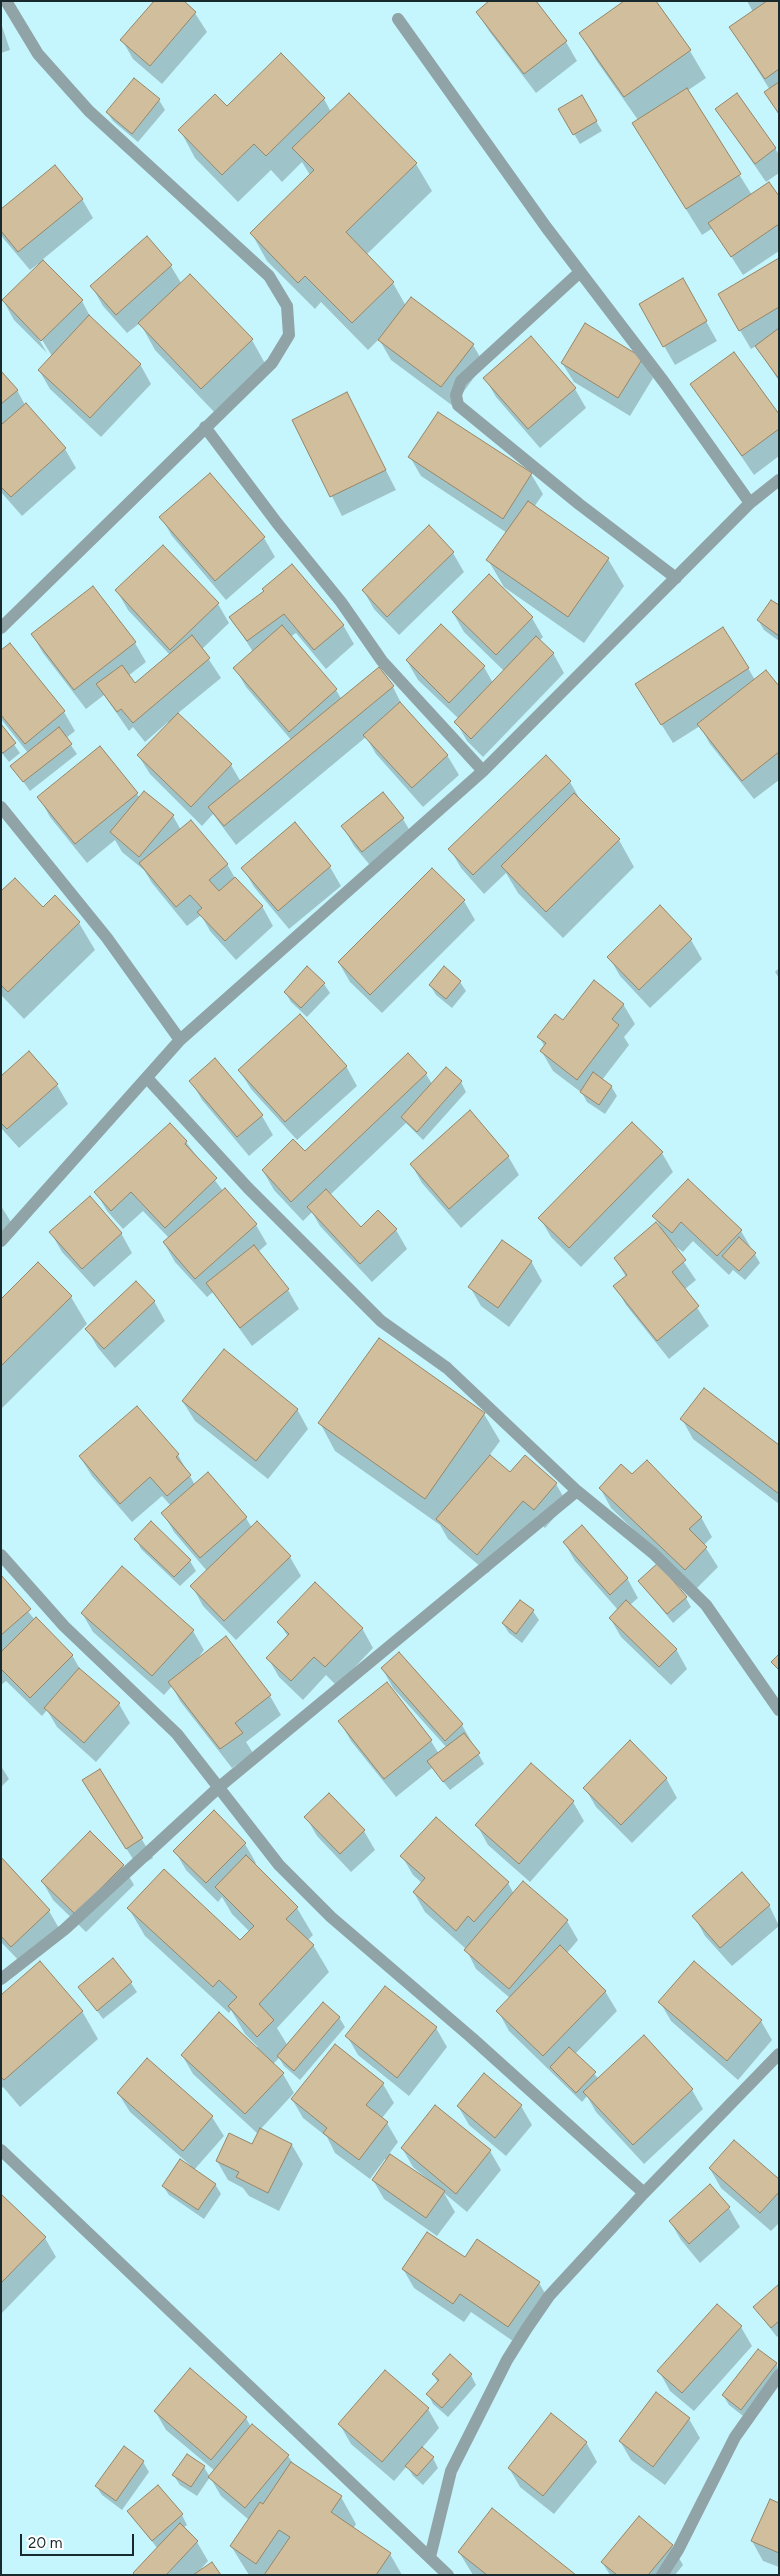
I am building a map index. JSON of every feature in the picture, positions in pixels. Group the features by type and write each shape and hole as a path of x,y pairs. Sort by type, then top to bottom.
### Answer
{"street":[{"path":"1,628 272,363 289,335 287,306 269,276 89,112 38,54 6,1"},
{"path":"398,19 580,272 664,382 750,503"},
{"path":"580,272 460,381 456,395 458,405 579,504 676,578"},
{"path":"205,427 277,523 340,602 382,661 483,770"},
{"path":"1,1241 180,1040 483,770 750,503 779,480"},
{"path":"1,807 107,938 180,1040"},
{"path":"148,1078 248,1188 381,1321 447,1368 577,1491 653,1553 706,1605 779,1710"},
{"path":"1,1979 65,1929 218,1788 577,1491"},
{"path":"1,1555 64,1626 177,1734 279,1865 331,1917 472,2038 644,2193"},
{"path":"430,2557 451,2471 507,2360 550,2296 644,2193 779,2054"},
{"path":"1,2150 448,2575"},
{"path":"662,2575 678,2550 735,2437 779,2375"}],"building":[{"path":"154,1 184,1 196,12 150,66 120,40"},
{"path":"489,1 536,1 567,41 524,74 476,12"},
{"path":"624,1 656,1 691,50 624,97 579,33"},
{"path":"767,1 779,1 779,69 765,79 729,27"},
{"path":"281,53 325,98 266,156 254,144 222,175 178,130 215,94 227,106"},
{"path":"134,78 160,99 132,134 106,112"},
{"path":"779,82 779,114 764,92"},
{"path":"687,88 741,174 686,209 632,123"},
{"path":"349,93 417,163 346,232 394,282 352,323 305,276 298,283 250,233 314,170 292,148"},
{"path":"737,93 776,148 755,164 715,109"},
{"path":"582,95 597,121 573,135 558,109"},
{"path":"55,165 83,199 18,252 1,231 1,209"},
{"path":"769,182 779,196 779,224 731,257 708,223"},
{"path":"147,236 172,265 116,315 90,286"},
{"path":"779,258 779,307 739,331 718,294"},
{"path":"43,260 83,300 41,341 2,300"},
{"path":"190,274 253,339 201,389 138,323"},
{"path":"683,278 707,321 663,347 639,304"},
{"path":"411,297 474,344 441,387 378,340"},
{"path":"89,315 141,364 90,418 38,370"},
{"path":"585,323 643,358 618,398 561,363"},
{"path":"779,328 779,379 755,346"},
{"path":"531,336 576,388 528,429 483,378"},
{"path":"734,352 779,414 779,429 742,456 690,384"},
{"path":"1,371 18,390 1,404"},
{"path":"347,392 386,470 330,497 292,420"},
{"path":"26,403 66,448 11,497 1,487 1,425"},
{"path":"438,412 532,473 503,519 408,457"},
{"path":"210,473 265,537 215,581 159,517"},
{"path":"528,501 609,558 568,617 486,560"},
{"path":"429,525 454,552 387,617 362,590"},
{"path":"163,545 219,603 170,650 115,590"},
{"path":"292,564 344,625 314,650 284,614 247,641 229,617 264,591 262,589"},
{"path":"489,574 533,617 496,655 452,612"},
{"path":"93,586 136,642 74,690 31,634"},
{"path":"771,600 779,605 779,636 757,620"},
{"path":"441,624 485,666 449,703 406,660"},
{"path":"282,625 337,689 289,732 233,668"},
{"path":"723,627 749,668 661,725 635,684"},
{"path":"192,635 210,658 133,723 121,709 117,712 96,684 122,665 135,683"},
{"path":"536,636 554,653 471,739 454,722"},
{"path":"10,643 65,711 25,744 1,715 1,650"},
{"path":"379,667 394,686 224,826 208,807"},
{"path":"766,670 779,686 779,752 742,781 697,724"},
{"path":"400,702 448,755 412,788 363,735"},
{"path":"178,713 232,764 191,807 137,755"},
{"path":"1,724 16,743 3,753 1,751"},
{"path":"59,727 72,744 23,782 10,766"},
{"path":"100,746 138,793 75,844 37,797"},
{"path":"546,755 571,781 473,875 448,849"},
{"path":"144,791 174,815 139,857 110,832"},
{"path":"383,792 404,818 362,852 341,826"},
{"path":"574,793 620,839 546,912 501,866"},
{"path":"191,820 228,864 209,880 219,891 235,877 263,906 225,941 197,912 202,908 190,895 176,907 139,863"},
{"path":"295,822 331,866 278,911 241,868"},
{"path":"432,868 465,900 370,995 338,962"},
{"path":"15,878 43,907 55,895 80,922 8,992 1,985 1,891"},
{"path":"660,905 692,939 639,990 607,957"},
{"path":"307,966 325,983 301,1008 284,992"},
{"path":"444,966 461,981 446,999 429,985"},
{"path":"594,980 624,1004 612,1019 619,1025 577,1080 540,1051 546,1043 537,1037 555,1014 563,1020"},
{"path":"300,1014 347,1066 285,1122 238,1070"},
{"path":"29,1051 58,1084 7,1129 1,1123 1,1076"},
{"path":"408,1053 427,1073 291,1202 262,1170 293,1139 305,1151"},
{"path":"215,1058 263,1115 237,1137 189,1081"},
{"path":"446,1067 462,1081 417,1132 401,1117"},
{"path":"593,1072 612,1086 599,1105 580,1092"},
{"path":"470,1110 509,1156 449,1209 410,1164"},
{"path":"632,1122 663,1152 569,1248 538,1218"},
{"path":"170,1123 187,1141 185,1144 217,1178 165,1228 131,1192 111,1211 94,1192"},
{"path":"688,1179 742,1230 717,1256 681,1222 672,1233 652,1216"},
{"path":"225,1188 257,1224 195,1279 163,1242"},
{"path":"326,1189 361,1227 378,1210 397,1229 360,1264 307,1207"},
{"path":"90,1196 122,1233 82,1269 49,1232"},
{"path":"656,1222 686,1260 672,1272 699,1306 657,1341 613,1286 627,1275 614,1258"},
{"path":"739,1237 756,1253 739,1271 722,1256"},
{"path":"502,1240 532,1261 498,1308 468,1287"},
{"path":"254,1245 289,1289 240,1328 206,1283"},
{"path":"38,1262 72,1296 1,1366 1,1299"},
{"path":"136,1281 155,1301 104,1349 85,1329"},
{"path":"379,1338 485,1413 425,1499 318,1423"},
{"path":"224,1349 298,1409 256,1461 182,1401"},
{"path":"704,1388 779,1445 779,1494 680,1419"},
{"path":"137,1406 179,1454 176,1457 191,1475 167,1496 150,1477 120,1504 79,1456"},
{"path":"490,1455 510,1472 525,1455 557,1483 534,1510 523,1501 477,1555 436,1519"},
{"path":"647,1460 702,1517 689,1529 707,1547 685,1570 599,1488 621,1464 632,1474"},
{"path":"208,1472 247,1517 200,1558 161,1513"},
{"path":"151,1521 191,1560 174,1577 134,1539"},
{"path":"257,1521 291,1556 224,1621 190,1586"},
{"path":"582,1525 628,1578 610,1595 563,1542"},
{"path":"658,1563 687,1597 667,1614 638,1581"},
{"path":"122,1566 194,1630 152,1676 81,1613"},
{"path":"1,1575 31,1609 1,1635"},
{"path":"315,1582 363,1628 325,1667 314,1657 291,1681 266,1658 289,1634 277,1622"},
{"path":"520,1600 534,1610 516,1634 502,1623"},
{"path":"626,1600 677,1649 659,1667 609,1618"},
{"path":"36,1617 73,1655 30,1698 1,1669 1,1652"},
{"path":"226,1636 271,1695 235,1723 243,1733 220,1749 168,1682"},
{"path":"399,1652 463,1724 445,1741 381,1668"},
{"path":"779,1654 779,1670 771,1662"},
{"path":"79,1668 120,1703 84,1743 44,1708"},
{"path":"387,1682 432,1740 384,1779 338,1721"},
{"path":"464,1733 480,1753 443,1782 427,1761"},
{"path":"630,1740 667,1778 621,1825 583,1788"},
{"path":"531,1763 574,1801 519,1864 475,1825"},
{"path":"100,1769 143,1838 126,1849 82,1780"},
{"path":"329,1793 365,1830 340,1854 304,1817"},
{"path":"214,1810 246,1843 206,1883 173,1851"},
{"path":"436,1817 509,1882 474,1922 468,1916 456,1931 413,1892 425,1878 400,1856"},
{"path":"90,1831 124,1865 75,1914 41,1881"},
{"path":"246,1855 298,1907 286,1919 314,1945 259,2004 274,2020 257,2037 228,2006 237,1997 219,1980 213,1987 127,1908 164,1869 240,1940 254,1926 215,1887"},
{"path":"1,1857 50,1910 11,1947 1,1936"},
{"path":"742,1872 770,1905 720,1948 692,1916"},
{"path":"523,1881 568,1920 509,1989 464,1950"},
{"path":"560,1945 606,1991 543,2056 496,2011"},
{"path":"113,1958 132,1982 97,2011 78,1987"},
{"path":"40,1961 83,2011 4,2080 1,2077 1,1995"},
{"path":"694,1961 762,2020 727,2061 658,2002"},
{"path":"385,1986 437,2027 397,2078 345,2036"},
{"path":"323,2002 340,2017 294,2071 277,2056"},
{"path":"219,2012 284,2073 245,2114 181,2055"},
{"path":"644,2035 693,2089 633,2145 583,2092"},
{"path":"335,2044 384,2083 366,2105 388,2122 359,2160 323,2133 327,2128 291,2099"},
{"path":"569,2047 596,2072 576,2093 550,2067"},
{"path":"147,2058 213,2116 183,2151 117,2093"},
{"path":"484,2073 522,2105 495,2138 457,2106"},
{"path":"435,2105 491,2150 456,2194 401,2148"},
{"path":"260,2128 292,2144 268,2193 236,2177 239,2172 216,2161 229,2133 252,2144"},
{"path":"734,2140 779,2179 779,2192 760,2213 709,2168"},
{"path":"390,2154 445,2191 426,2218 372,2180"},
{"path":"180,2159 216,2184 198,2210 162,2186"},
{"path":"710,2184 730,2207 689,2244 669,2221"},
{"path":"1,2194 46,2237 1,2283"},
{"path":"427,2232 465,2257 477,2239 540,2282 508,2327 460,2294 453,2304 402,2269"},
{"path":"779,2284 779,2321 771,2328 753,2307"},
{"path":"717,2304 742,2326 682,2393 657,2371"},
{"path":"758,2349 777,2363 741,2410 722,2395"},
{"path":"450,2354 472,2374 442,2408 426,2394 439,2380 432,2374"},
{"path":"190,2368 247,2417 211,2460 154,2411"},
{"path":"385,2370 429,2408 382,2462 338,2424"},
{"path":"656,2392 690,2418 653,2467 619,2441"},
{"path":"551,2413 587,2442 543,2496 508,2468"},
{"path":"252,2424 289,2455 245,2508 208,2477"},
{"path":"124,2446 144,2461 116,2501 95,2486"},
{"path":"422,2447 434,2457 417,2476 405,2466"},
{"path":"187,2454 205,2466 191,2487 172,2475"},
{"path":"291,2462 342,2496 331,2512 391,2553 376,2575 264,2575 290,2537 279,2530 256,2564 230,2546 260,2502 263,2504"},
{"path":"158,2485 183,2514 152,2541 127,2511"},
{"path":"770,2499 779,2503 779,2553 751,2541"},
{"path":"492,2508 576,2575 487,2575 458,2552"},
{"path":"639,2516 673,2545 648,2575 617,2575 601,2562"},
{"path":"180,2523 198,2541 166,2575 135,2575 133,2573"},
{"path":"212,2562 221,2575 193,2575"}]}
